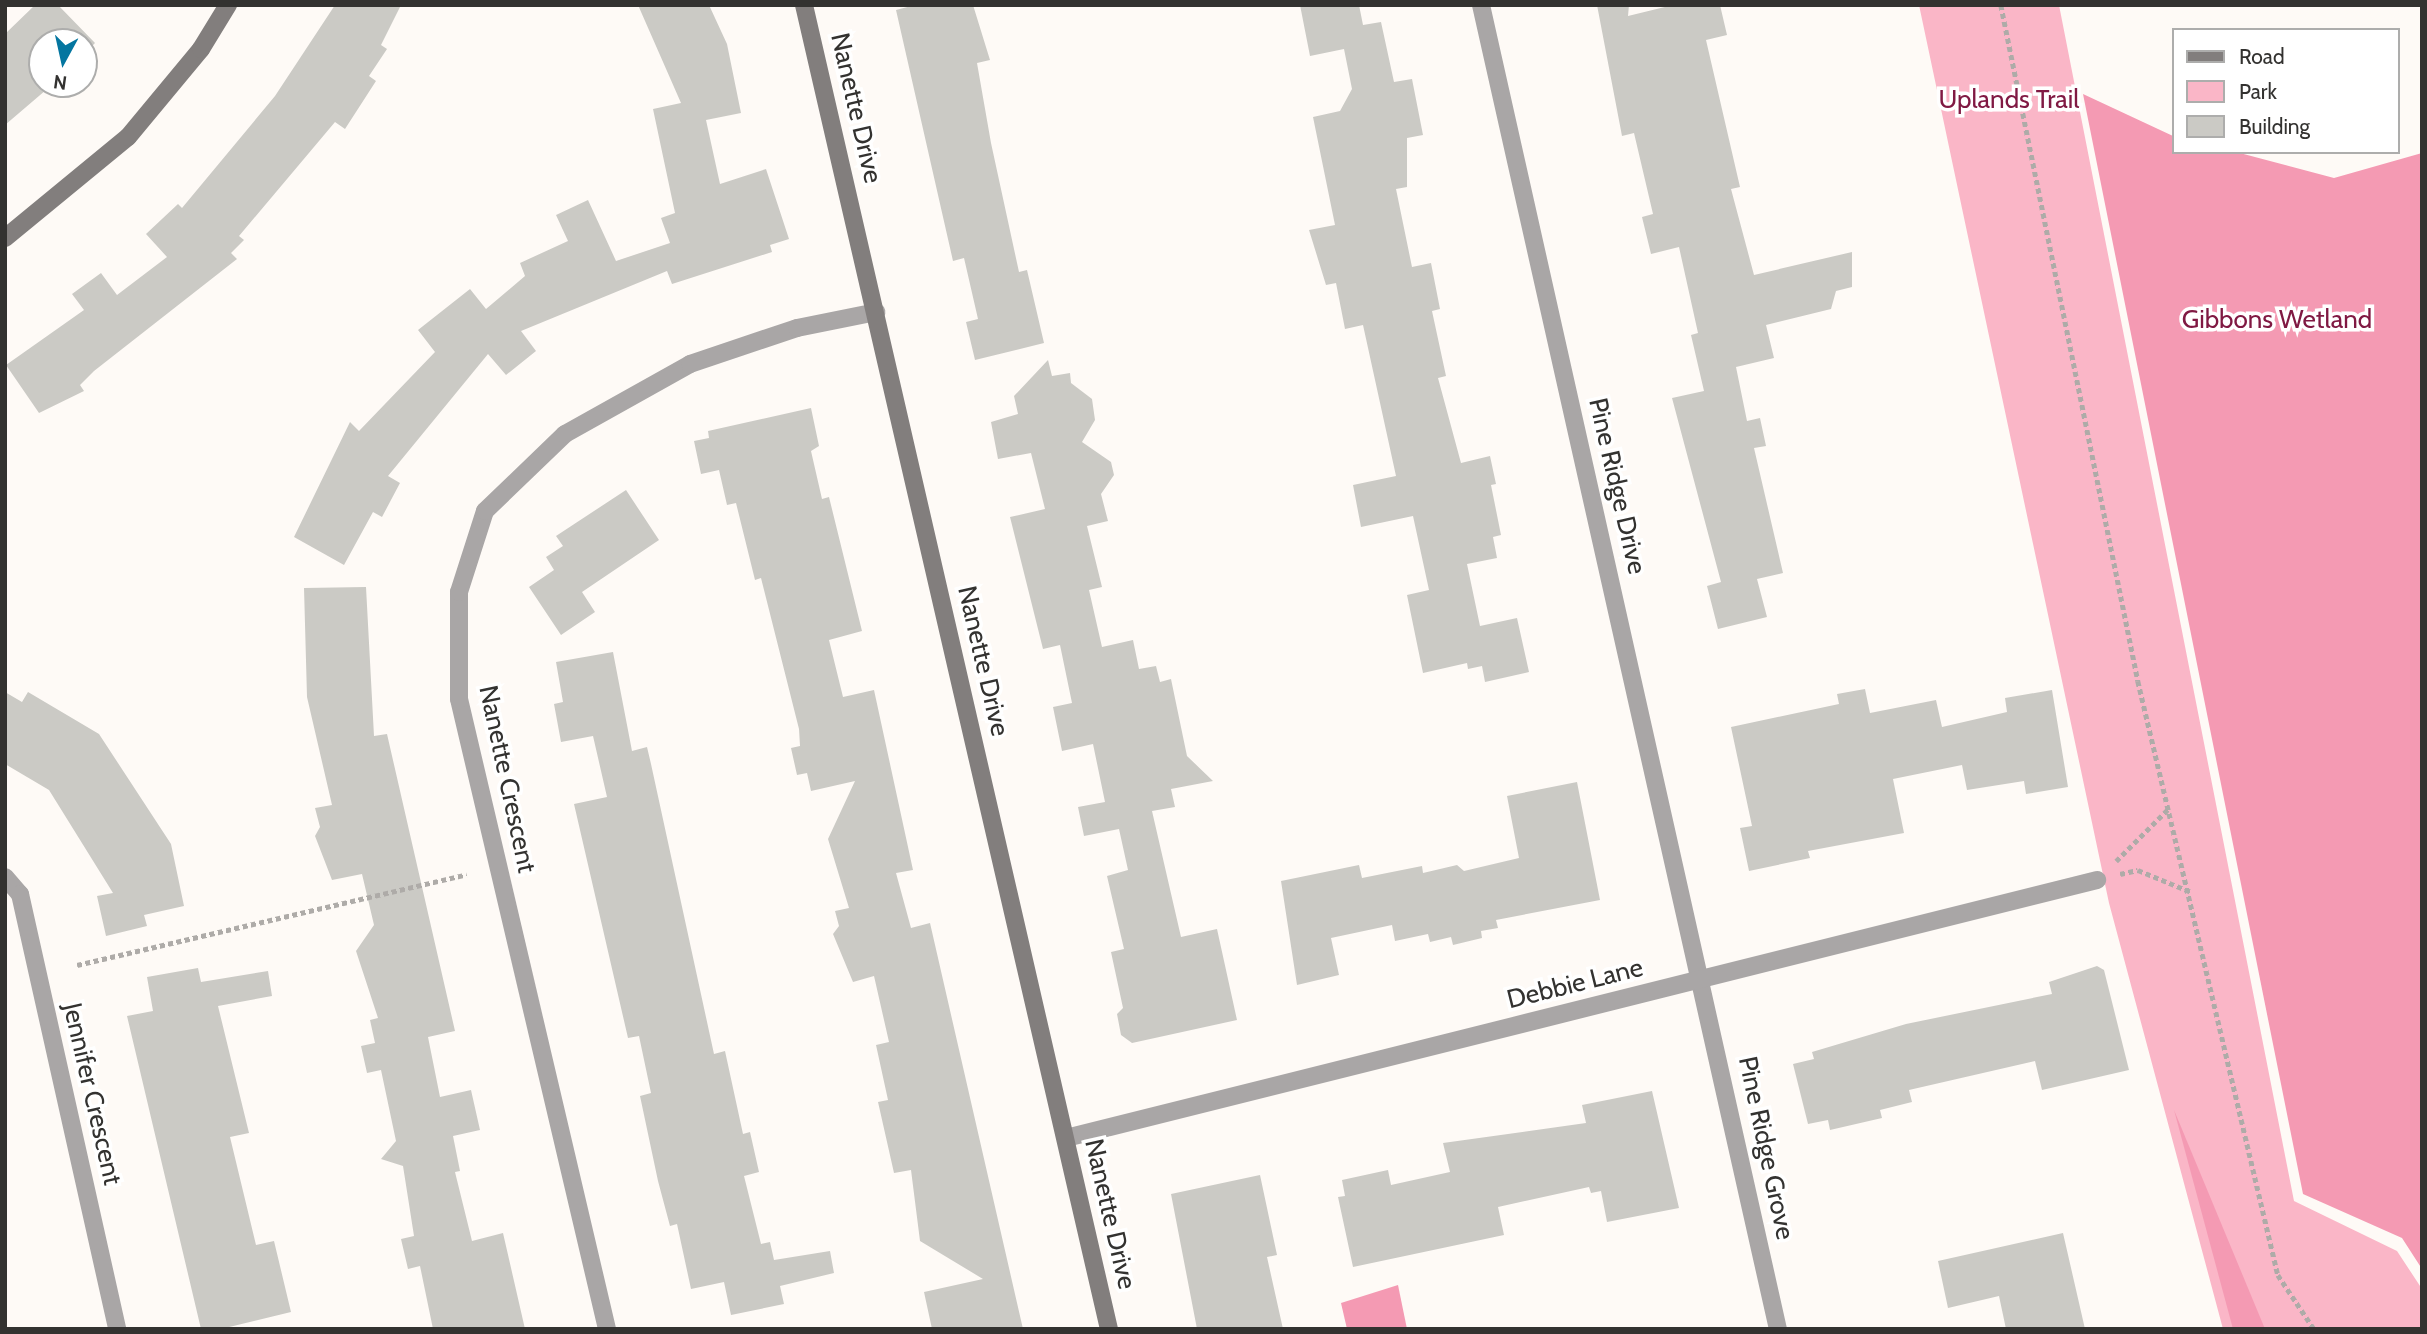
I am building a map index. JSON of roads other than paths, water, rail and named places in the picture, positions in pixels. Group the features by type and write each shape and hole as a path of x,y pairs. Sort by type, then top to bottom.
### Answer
{"street":[{"path":"5,238 128,138 201,49 228,5"},
{"name":"Nanette Drive","path":"804,5 1109,1329"},
{"name":"Pine Ridge Drive","path":"1481,5 1702,979"},
{"name":"Nanette Crescent","path":"607,1329 459,699 459,592 485,511 565,435 690,363 797,328 876,312"},
{"name":"Jennifer Crescent","path":"5,877 20,894 117,1329"},
{"name":"Debbie Lane","path":"1066,1138 2097,880"},
{"name":"Pine Ridge Grove","path":"1702,979 1778,1329"}],"park label":[{"name":"Uplands Trail","path":"2009,100"},
{"name":"Gibbons Wetland","path":"2277,320"}]}
